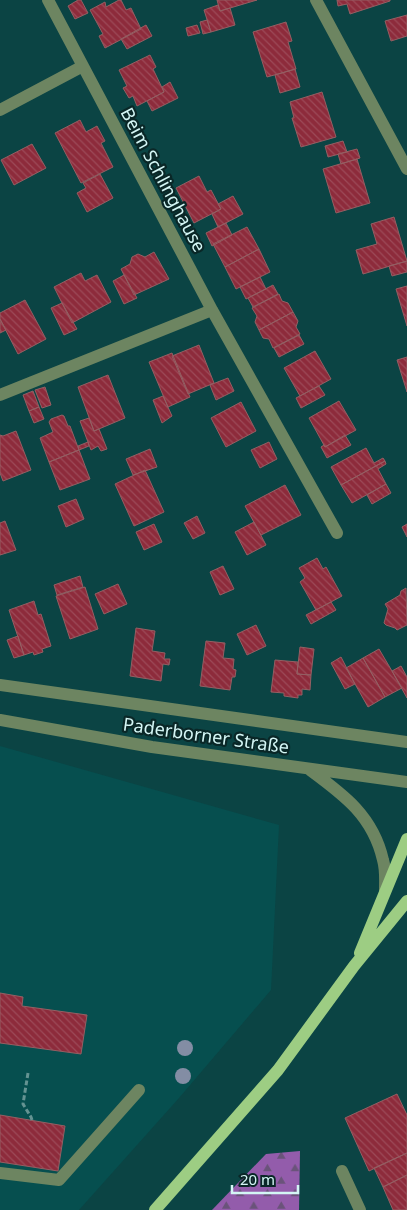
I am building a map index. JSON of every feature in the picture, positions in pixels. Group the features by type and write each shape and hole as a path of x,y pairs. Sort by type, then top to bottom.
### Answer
{"main road":[{"path":"354,966 407,840"},
{"path":"155,1210 278,1070 354,966 407,901"}],"street":[{"name":"Beim Schlinghause","path":"48,0 212,310 337,533"},
{"path":"316,0 407,169"},
{"path":"0,110 83,66"},
{"path":"0,395 212,310"},
{"name":"Paderborner Straße","path":"0,685 407,742"},
{"name":"Paderborner Straße","path":"0,720 152,746 407,782"},
{"path":"308,768 340,792 361,813 372,828 384,862 385,891"},
{"path":"0,1173 59,1180 139,1090"},
{"path":"342,1171 360,1210"}],"path":[{"path":"28,1073 23,1104 32,1120"}],"shaded area":[{"path":"0,746 279,825 271,990 179,1098 79,1210 0,1210"}],"green space":[{"path":"300,1151 299,1210 212,1210 266,1154"}],"building":[{"path":"81,0 88,13 75,19 68,6"},
{"path":"121,0 126,10 131,8 141,29 105,48 99,36 103,34 90,10 105,2 106,7"},
{"path":"217,0 257,0 220,11"},
{"path":"337,0 390,1 350,14 347,4 338,6"},
{"path":"218,5 220,11 230,8 235,25 211,32 204,10"},
{"path":"407,15 407,36 391,41 385,21"},
{"path":"207,20 211,32 203,34 200,22"},
{"path":"286,22 292,41 288,42 296,69 267,77 253,32"},
{"path":"146,25 152,36 127,49 121,39"},
{"path":"197,25 200,33 188,36 186,28"},
{"path":"150,55 156,67 153,69 164,92 137,106 133,96 129,98 123,88 127,86 119,70"},
{"path":"295,69 300,87 280,93 275,75"},
{"path":"170,82 178,98 152,111 147,101 164,92 162,87"},
{"path":"322,92 336,137 301,147 292,118 294,118 290,102"},
{"path":"80,120 86,132 97,126 105,141 101,143 113,167 81,183 55,133"},
{"path":"343,141 347,152 328,157 325,146"},
{"path":"32,144 46,168 14,185 1,160"},
{"path":"357,149 360,158 341,164 338,154"},
{"path":"357,159 370,203 336,213 323,169"},
{"path":"100,174 113,198 87,212 77,193 86,188 83,183"},
{"path":"199,176 207,192 211,190 221,209 194,223 176,188"},
{"path":"233,196 243,214 218,227 212,214 221,209 218,204"},
{"path":"394,217 407,261 363,274 356,250 377,244 371,224"},
{"path":"226,223 232,235 212,246 206,233"},
{"path":"247,227 259,249 225,267 213,244"},
{"path":"259,249 270,272 236,289 225,267"},
{"path":"154,252 169,279 134,295 121,269 130,264 132,257 138,254 145,257"},
{"path":"407,261 407,272 392,276 389,266"},
{"path":"81,273 85,281 97,275 111,302 72,323 54,287"},
{"path":"124,275 137,298 124,304 113,281"},
{"path":"260,277 266,289 246,299 240,287"},
{"path":"273,285 278,294 253,307 248,298"},
{"path":"407,286 407,326 396,289"},
{"path":"279,294 282,301 288,303 293,312 259,330 255,322 257,316 252,308"},
{"path":"25,300 46,339 18,354 0,319 0,313"},
{"path":"62,303 77,329 64,335 51,308"},
{"path":"293,312 298,321 296,327 300,334 273,348 269,339 263,338 259,330"},
{"path":"0,319 6,330 0,333"},
{"path":"299,335 304,344 279,357 274,348"},
{"path":"199,345 214,383 188,394 172,356"},
{"path":"315,351 331,379 300,396 284,368"},
{"path":"172,353 190,397 168,407 149,362"},
{"path":"407,357 407,392 397,360"},
{"path":"108,375 125,418 94,431 78,387"},
{"path":"228,378 234,391 216,400 210,385"},
{"path":"319,386 325,395 301,408 296,398"},
{"path":"45,387 51,405 42,408 35,390"},
{"path":"33,391 39,407 29,411 23,395"},
{"path":"163,396 172,416 162,423 153,400"},
{"path":"339,401 356,430 325,447 309,418"},
{"path":"241,402 256,431 226,447 211,418"},
{"path":"39,407 44,419 34,423 29,411"},
{"path":"62,415 68,426 70,426 79,450 49,462 40,438 53,432 49,422 51,419"},
{"path":"89,418 94,431 99,429 107,449 101,451 98,446 91,450 80,421"},
{"path":"16,431 31,470 3,481 0,473 0,435 3,436"},
{"path":"345,435 351,445 327,458 321,447 324,445 325,447"},
{"path":"88,442 89,446 79,450 78,446"},
{"path":"269,442 277,459 260,468 251,450"},
{"path":"366,448 374,463 383,458 385,461 341,485 331,467"},
{"path":"150,449 157,467 133,475 126,459"},
{"path":"79,450 90,479 60,490 49,462"},
{"path":"385,461 386,464 378,469 386,484 352,503 341,485"},
{"path":"145,470 164,512 134,526 115,484"},
{"path":"386,484 391,493 372,504 367,495"},
{"path":"285,485 301,515 261,535 245,506"},
{"path":"76,499 84,519 66,527 58,506"},
{"path":"197,516 205,533 193,539 184,523"},
{"path":"5,521 16,550 0,555 0,523"},
{"path":"254,522 266,545 247,555 235,532"},
{"path":"154,524 162,542 144,550 136,532"},
{"path":"407,524 407,537 402,527"},
{"path":"317,558 323,569 326,567 342,596 316,610 300,582 305,578 299,568"},
{"path":"223,566 234,589 220,595 210,572"},
{"path":"80,576 83,587 57,595 54,585"},
{"path":"118,584 127,604 104,614 95,594"},
{"path":"85,587 98,629 70,639 56,596"},
{"path":"406,588 407,625 397,630 384,623 388,609 385,604 400,595 401,591"},
{"path":"34,601 38,615 41,614 51,646 42,649 43,652 34,655 33,652 24,655 9,610"},
{"path":"331,602 336,610 311,624 306,615"},
{"path":"256,625 266,646 247,655 237,634"},
{"path":"136,628 155,631 152,651 165,653 164,659 170,659 169,665 163,664 161,681 130,676"},
{"path":"18,636 24,655 14,658 7,640"},
{"path":"206,641 225,643 223,658 234,659 233,669 236,670 235,677 232,677 230,690 200,686"},
{"path":"300,647 314,649 311,675 297,674"},
{"path":"379,649 402,688 385,697 363,658"},
{"path":"341,657 355,684 345,689 331,663"},
{"path":"363,658 385,697 368,707 346,668"},
{"path":"275,660 298,662 297,674 311,675 310,690 302,689 302,695 298,695 298,698 284,696 284,693 271,692"},
{"path":"401,666 407,677 407,698 392,671"},
{"path":"0,993 23,997 22,1006 87,1015 81,1054 0,1043"},
{"path":"397,1094 407,1115 407,1153 369,1171 345,1118"},
{"path":"0,1115 65,1126 58,1171 0,1162"},
{"path":"407,1153 407,1175 383,1187 374,1168"},
{"path":"407,1175 407,1210 393,1210 383,1187"}]}
